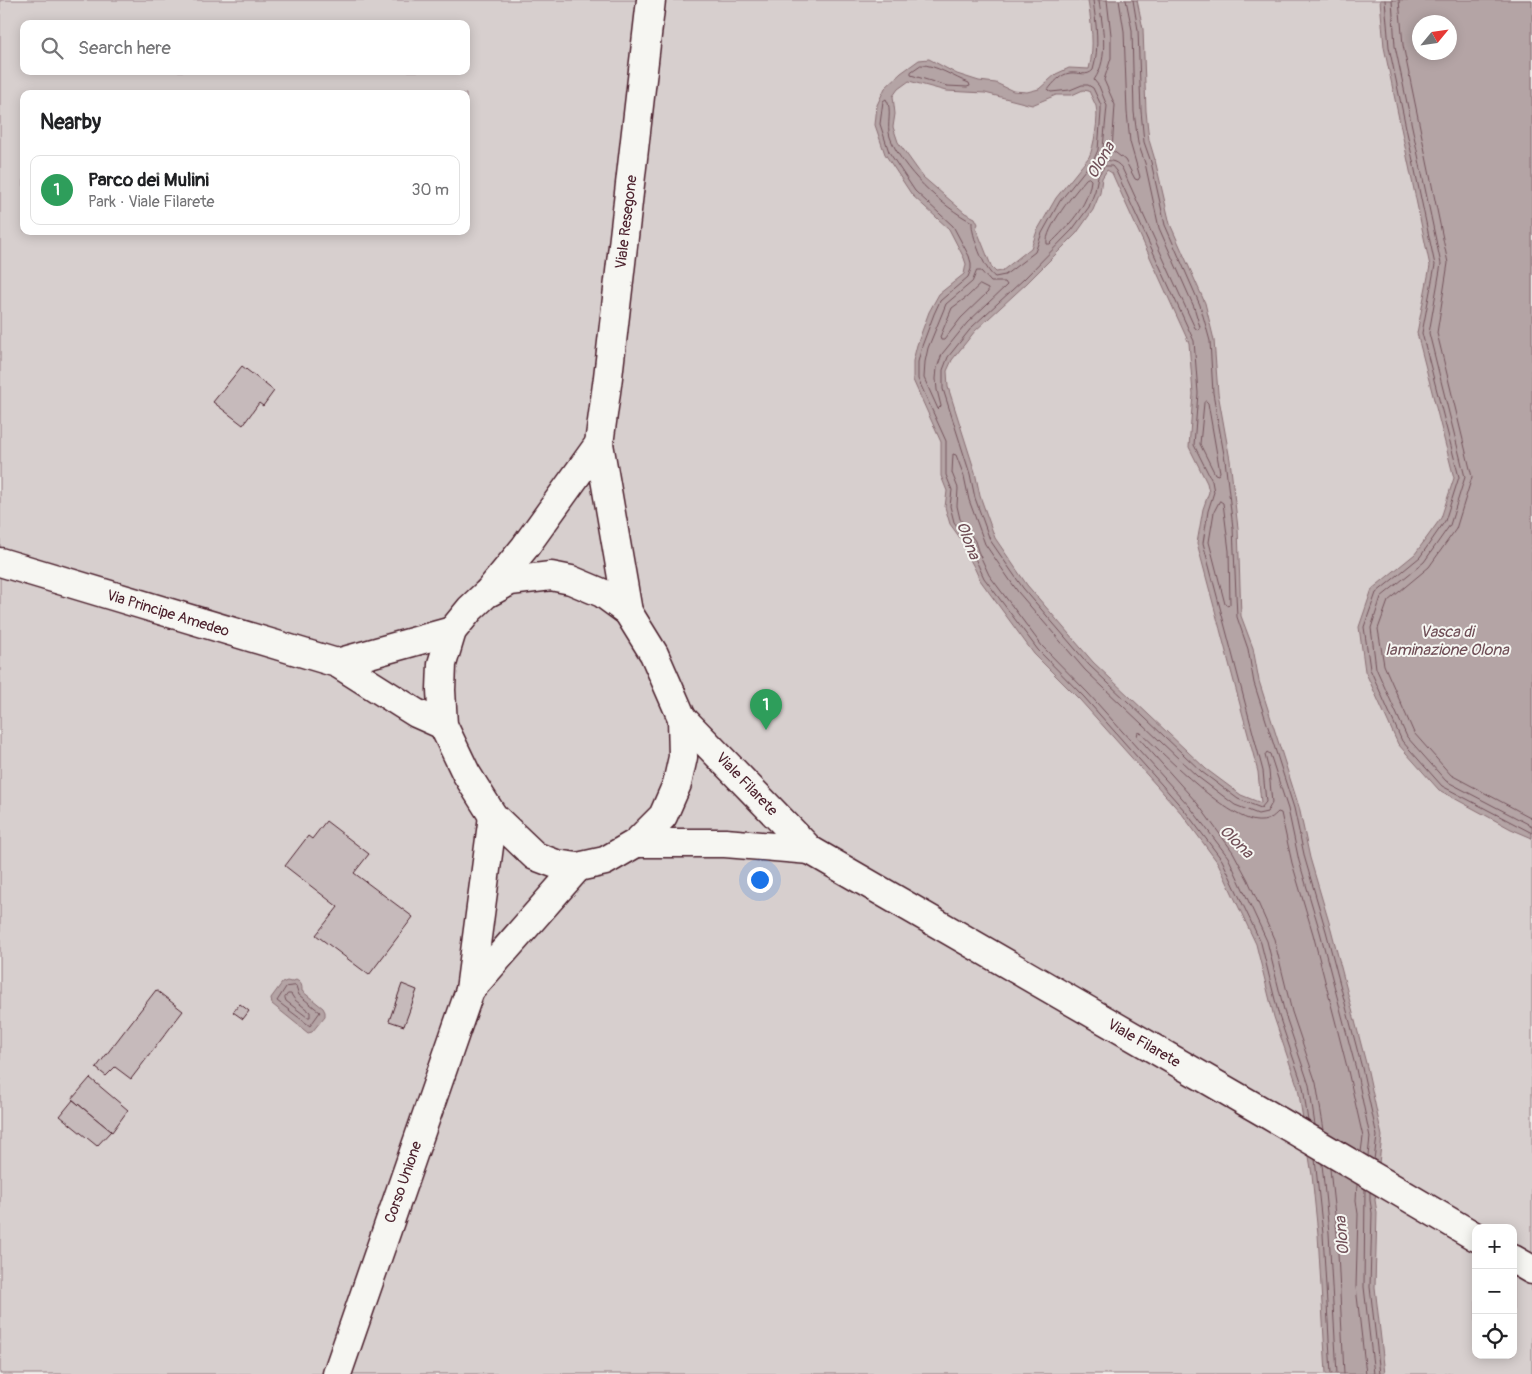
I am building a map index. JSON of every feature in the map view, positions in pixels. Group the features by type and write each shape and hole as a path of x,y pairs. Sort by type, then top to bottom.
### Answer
{"street":[{"name":"Viale Resegone","path":"628,612 598,444 610,368 651,0"},
{"name":"Viale Resegone","path":"486,594 525,547 598,444"},
{"name":"Via Principe Amedeo","path":"0,562 337,663 416,713 443,725"},
{"path":"551,576 571,580 602,593 628,612 654,654 682,718 683,757 677,784 663,816 636,843 605,861 578,867 556,864 535,856 493,816 466,773 443,725 442,664 452,631 470,609 486,594 510,582 551,576"},
{"path":"337,663 452,631"},
{"name":"Viale Filarete","path":"682,718 810,850 1472,1235"},
{"name":"Corso Unione","path":"337,1374 470,990 493,816"},
{"name":"Viale Filarete","path":"636,843 725,843 810,850"},
{"name":"Corso Unione","path":"470,990 578,867"},
{"path":"1517,1261 1532,1270"}],"shaded area":[{"path":"0,0 1532,0 1532,1374 0,1374"}],"water":[{"name":"Olona","path":"1088,0 1137,0 1143,29 1149,140 1170,224 1205,303 1214,340 1218,393 1230,460 1238,528 1241,616 1253,648 1259,681 1299,807 1310,858 1331,929 1367,1067 1382,1136 1375,1200 1377,1213 1375,1287 1385,1374 1326,1374 1318,1234 1312,1175 1298,1088 1274,1017 1256,944 1218,863 1182,814 1080,700 1034,654 980,580 968,556 966,546 950,524 945,507 947,491 941,476 941,442 913,380 913,361 929,312 939,294 964,274 966,264 949,229 912,195 885,154 875,125 877,105 885,88 919,60 929,59 957,74 979,81 996,83 1013,91 1027,92 1039,89 1056,74 1069,68 1089,69 1092,43","holes":["909,81 946,91 985,93 1032,105 1056,95 1072,95 1083,90 1089,91 1097,111 1094,139 1089,157 1056,198 1037,231 1031,248 1002,271 996,272 992,268 976,228 978,224 975,218 965,213 923,177 898,142 893,127 895,114 893,96 898,89","1107,170 1112,173 1189,343 1193,394 1189,447 1207,483 1209,492 1203,509 1197,543 1258,772 1261,803 1241,795 1206,769 1093,662 1027,585 995,538 980,496 975,472 948,387 947,371 952,360 975,331 1076,234 1093,210 1100,193 1102,178"]},
{"name":"Vasca di laminazione Olona","path":"1380,0 1532,0 1532,838 1511,829 1439,790 1398,744 1365,671 1359,627 1372,589 1415,554 1441,518 1454,478 1417,333 1430,266 1384,47"},
{"path":"296,980 301,985 302,991 323,1008 325,1012 325,1016 312,1032 308,1033 272,1004 271,998 282,983"}],"building":[{"path":"242,366 274,391 263,406 259,403 243,425 213,402"},
{"path":"326,821 369,854 354,873 413,917 369,975 316,935 338,907 285,866 308,836 312,839"},
{"path":"402,984 417,990 404,1026 389,1021"},
{"path":"156,990 183,1011 131,1079 115,1067 106,1076 96,1068"},
{"path":"240,1004 249,1011 243,1019 233,1012"},
{"path":"90,1078 128,1110 112,1132 72,1099"},
{"path":"73,1100 111,1131 97,1146 60,1116"}],"place":[{"name":"Parco dei Mulini","path":"766,730"}]}
